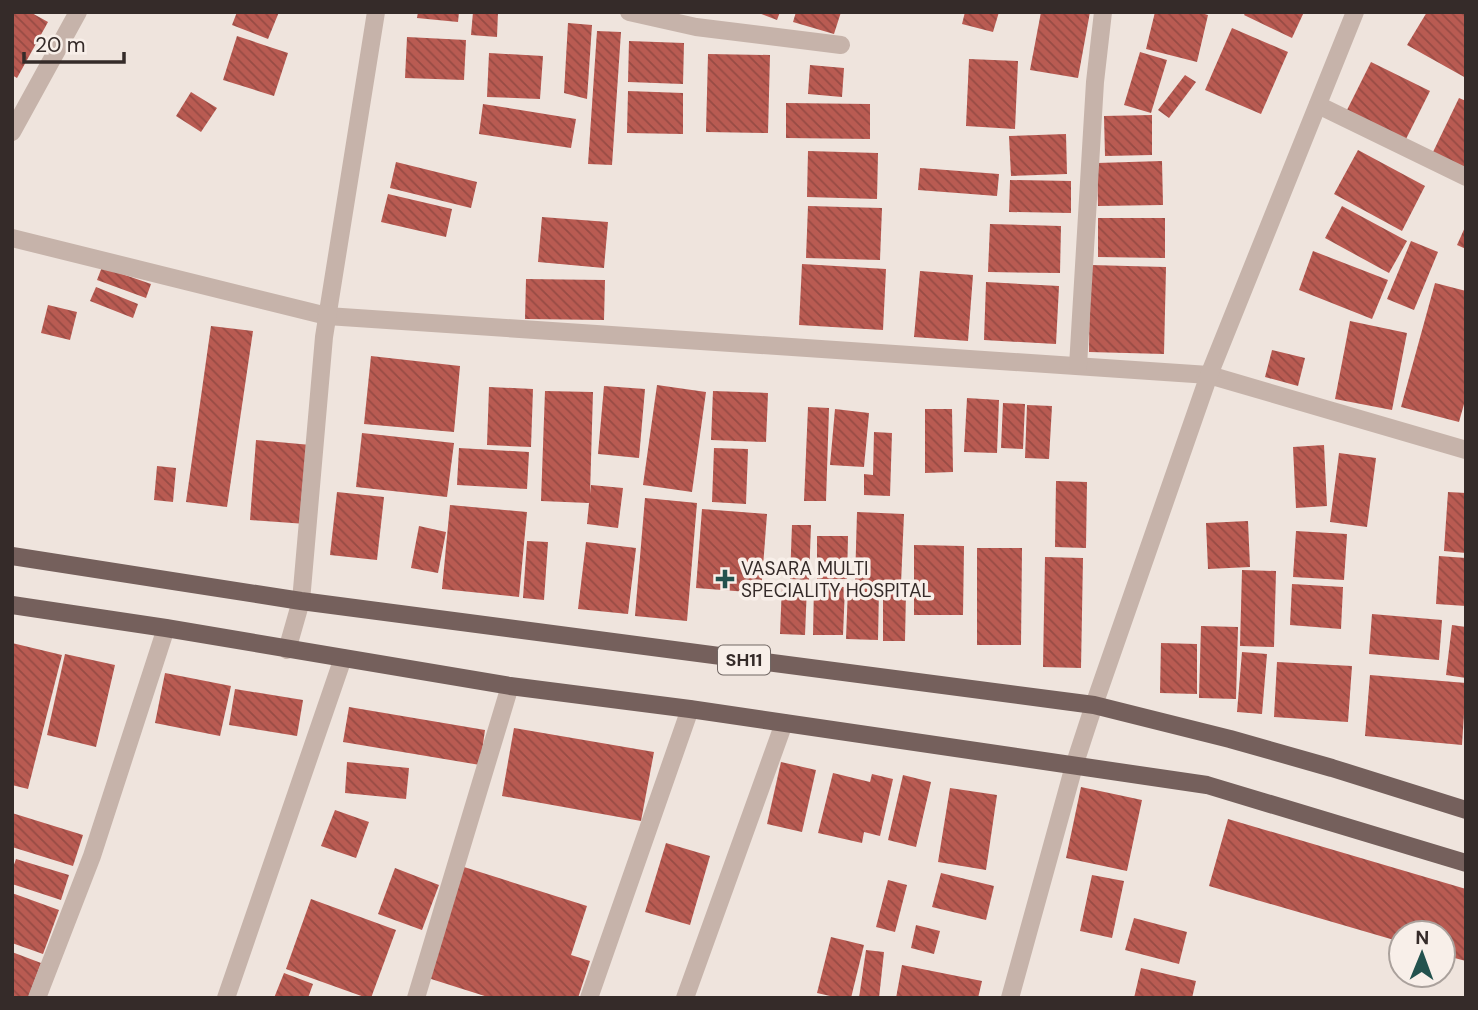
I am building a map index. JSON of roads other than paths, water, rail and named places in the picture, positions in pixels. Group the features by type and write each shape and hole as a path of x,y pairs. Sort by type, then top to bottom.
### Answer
{"main road":[{"name":"SH11","path":"12,556 300,601 1094,705 1281,754 1466,810"},
{"path":"12,606 166,628 510,686 690,709 1207,785 1466,863"}],"street":[{"path":"13,129 78,12"},
{"path":"287,650 300,601 324,337 376,12"},
{"path":"629,12 696,27 841,45"},
{"path":"1078,366 1095,82 1103,12"},
{"path":"1010,998 1074,766 1209,375 1355,12"},
{"path":"1318,105 1466,177"},
{"path":"12,238 327,316 1209,375 1466,450"},
{"path":"37,998 92,856 166,628"},
{"path":"226,998 344,658"},
{"path":"416,998 510,686"},
{"path":"589,998 690,709"},
{"path":"684,998 784,723"}],"place":[{"name":"VASARA MULTI SPECIALITY HOSPITAL","path":"725,579"}]}
